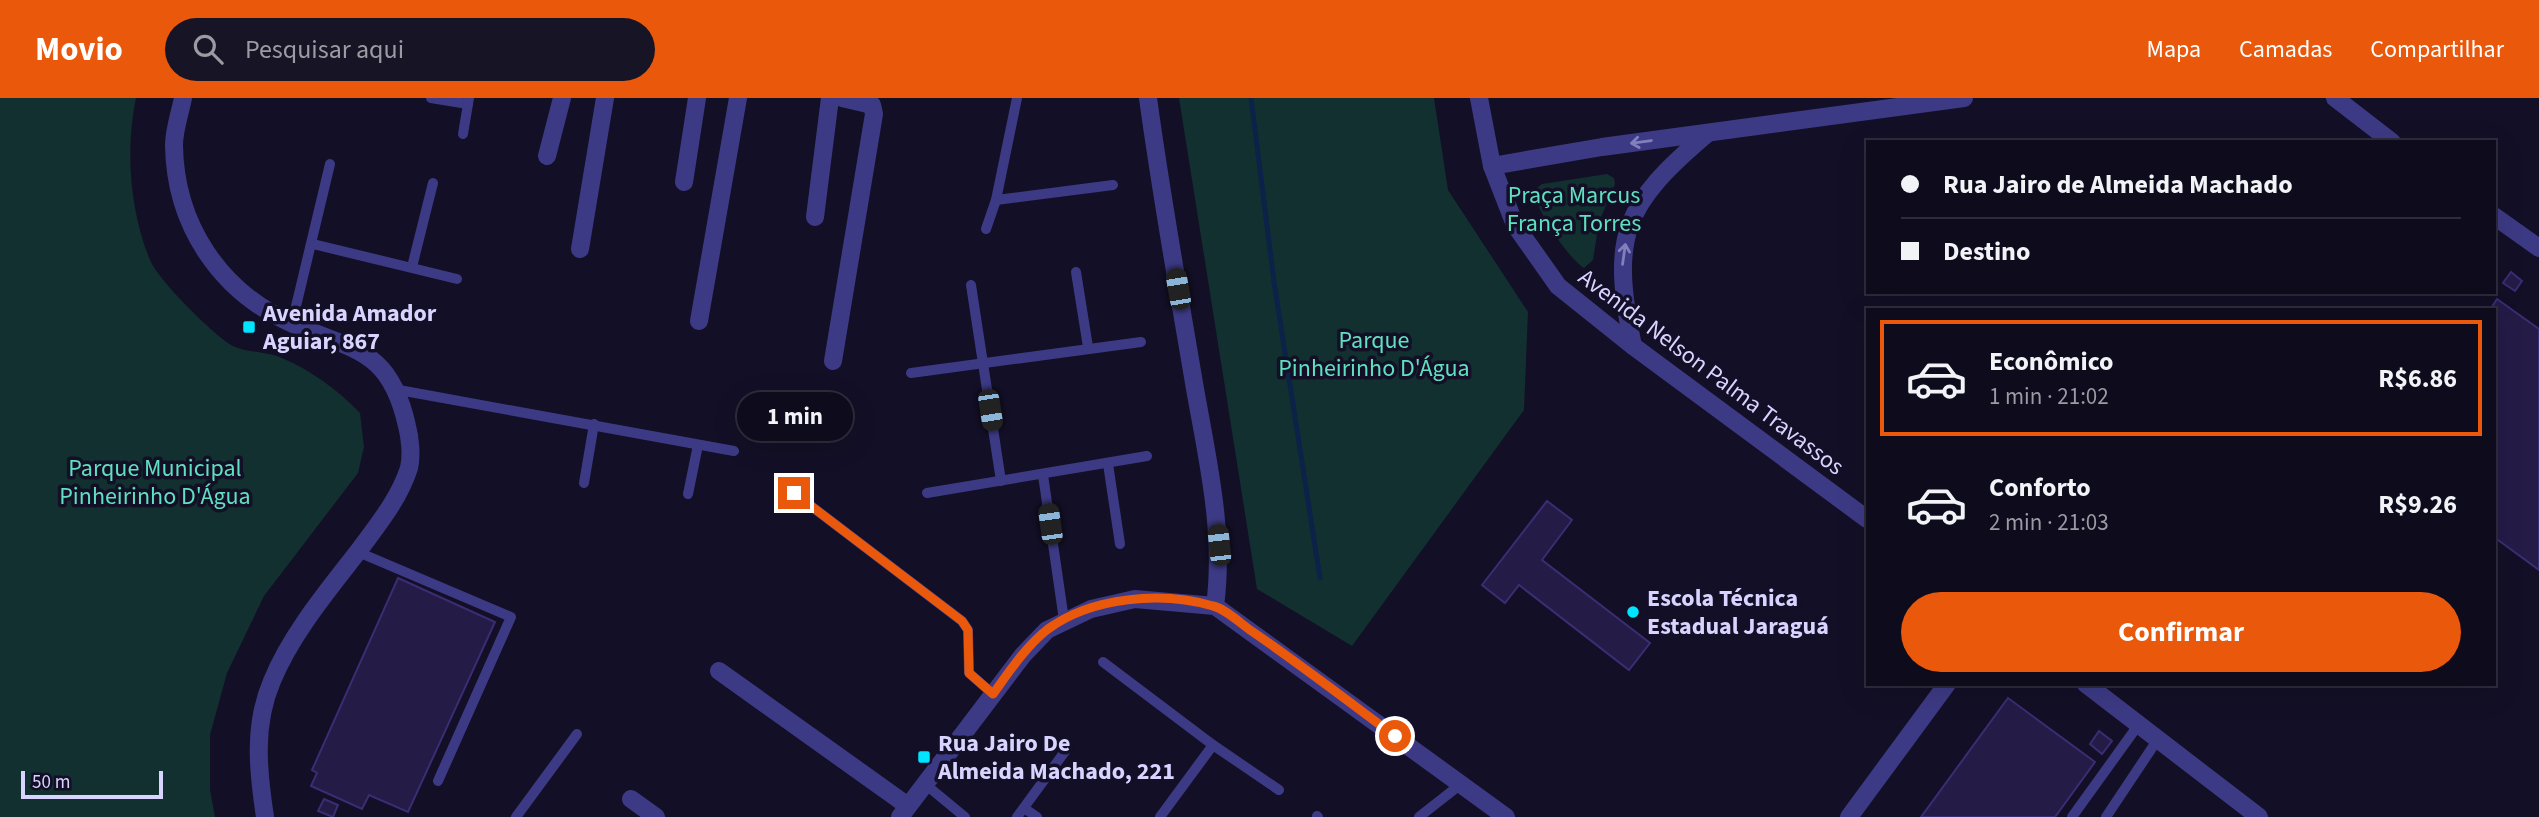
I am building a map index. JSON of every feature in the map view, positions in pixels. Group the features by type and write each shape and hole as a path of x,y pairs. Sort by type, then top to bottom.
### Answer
{"street":[{"path":"183,98 174,142 177,177 194,235 236,290 292,323 337,339 375,361 399,390 408,430 410,464 399,494 294,641 271,681 261,721 257,757 265,817"},
{"path":"547,156 562,98"},
{"path":"580,249 605,98"},
{"path":"684,182 697,98"},
{"path":"699,321 738,98"},
{"path":"816,217 830,98"},
{"path":"833,361 874,114 872,105 842,98"},
{"path":"1148,98 1169,244 1214,502 1219,572 1215,606"},
{"name":"Avenida Nelson Palma Travassos","path":"1479,98 1492,166 1515,225 1558,286 1633,346 1866,518"},
{"path":"1492,166 1964,98"},
{"path":"2335,98 2389,140"},
{"path":"1633,346 1622,293 1627,233 1639,202 1650,187 1708,133"},
{"path":"2496,217 2539,248"},
{"path":"719,671 904,812 1023,655 1047,630 1091,609 1135,598 1215,606 1506,817"},
{"path":"1849,817 1946,686"},
{"path":"2089,686 2259,817"},
{"path":"631,799 656,817"}],"lane":[{"path":"430,98 469,101 463,134"},
{"path":"986,229 996,200 1017,98"},
{"path":"292,323 330,164"},
{"path":"412,267 433,183"},
{"path":"996,200 1113,185"},
{"path":"313,244 457,279"},
{"path":"1076,272 1088,348"},
{"path":"971,285 1001,481"},
{"path":"911,373 1141,341"},
{"path":"399,390 734,451"},
{"path":"584,483 594,424"},
{"path":"688,495 698,445"},
{"path":"927,493 1147,456"},
{"path":"1108,464 1120,544"},
{"path":"1043,475 1064,620"},
{"path":"794,493 962,621 968,630 969,673 993,694"},
{"path":"358,552 511,617 438,781"},
{"path":"1104,663 1213,745 1279,790"},
{"path":"2072,817 2138,724"},
{"path":"516,817 576,734"},
{"path":"2106,817 2158,739"},
{"path":"1160,817 1213,745"},
{"path":"1017,817 1066,750"},
{"path":"925,784 965,817"},
{"path":"1419,817 1461,784"},
{"path":"1024,808 1037,817"}],"green space":[{"name":"Parque Municipal Pinheirinho D'Água","path":"0,98 136,98 131,138 131,180 143,241 155,269 186,306 231,345 293,363 324,382 360,413 364,447 358,473 264,596 227,673 210,735 210,790 215,817 0,817"},
{"name":"Parque Pinheirinho D'Água","path":"1179,98 1434,98 1448,190 1528,312 1524,410 1352,646 1257,589"},
{"name":"Praça Marcus França Torres","path":"1607,174 1614,178 1615,184 1599,222 1593,260 1584,268 1570,255 1553,232 1540,209 1534,190 1542,184"}],"building":[{"path":"2511,272 2522,281 2515,291 2503,283"},
{"path":"2497,299 2539,329 2539,570 2496,538 2496,308 2491,308"},
{"path":"1547,501 1572,520 1542,560 1650,643 1629,670 1519,585 1505,603 1482,585"},
{"path":"398,578 495,622 408,812 369,795 362,809 311,786 317,773 312,770"},
{"path":"2008,698 2095,762 2055,817 1921,817"},
{"path":"2099,731 2112,741 2102,754 2090,744"},
{"path":"324,799 338,805 333,817 318,811"}],"waterway":[{"path":"1251,98 1274,282 1320,578"}],"place":[{"name":"Avenida Amador Aguiar, 867","path":"249,327"},
{"name":"Escola Técnica Estadual Jaraguá","path":"1633,612"},
{"name":"Rua Jairo De Almeida Machado, 221","path":"924,757"}],"route":[{"path":"794,493 962,621 968,630 966,665 969,673 973,680 993,694 1023,655 1047,630 1064,620 1091,609 1135,598 1168,600 1215,606 1395,736"}]}
